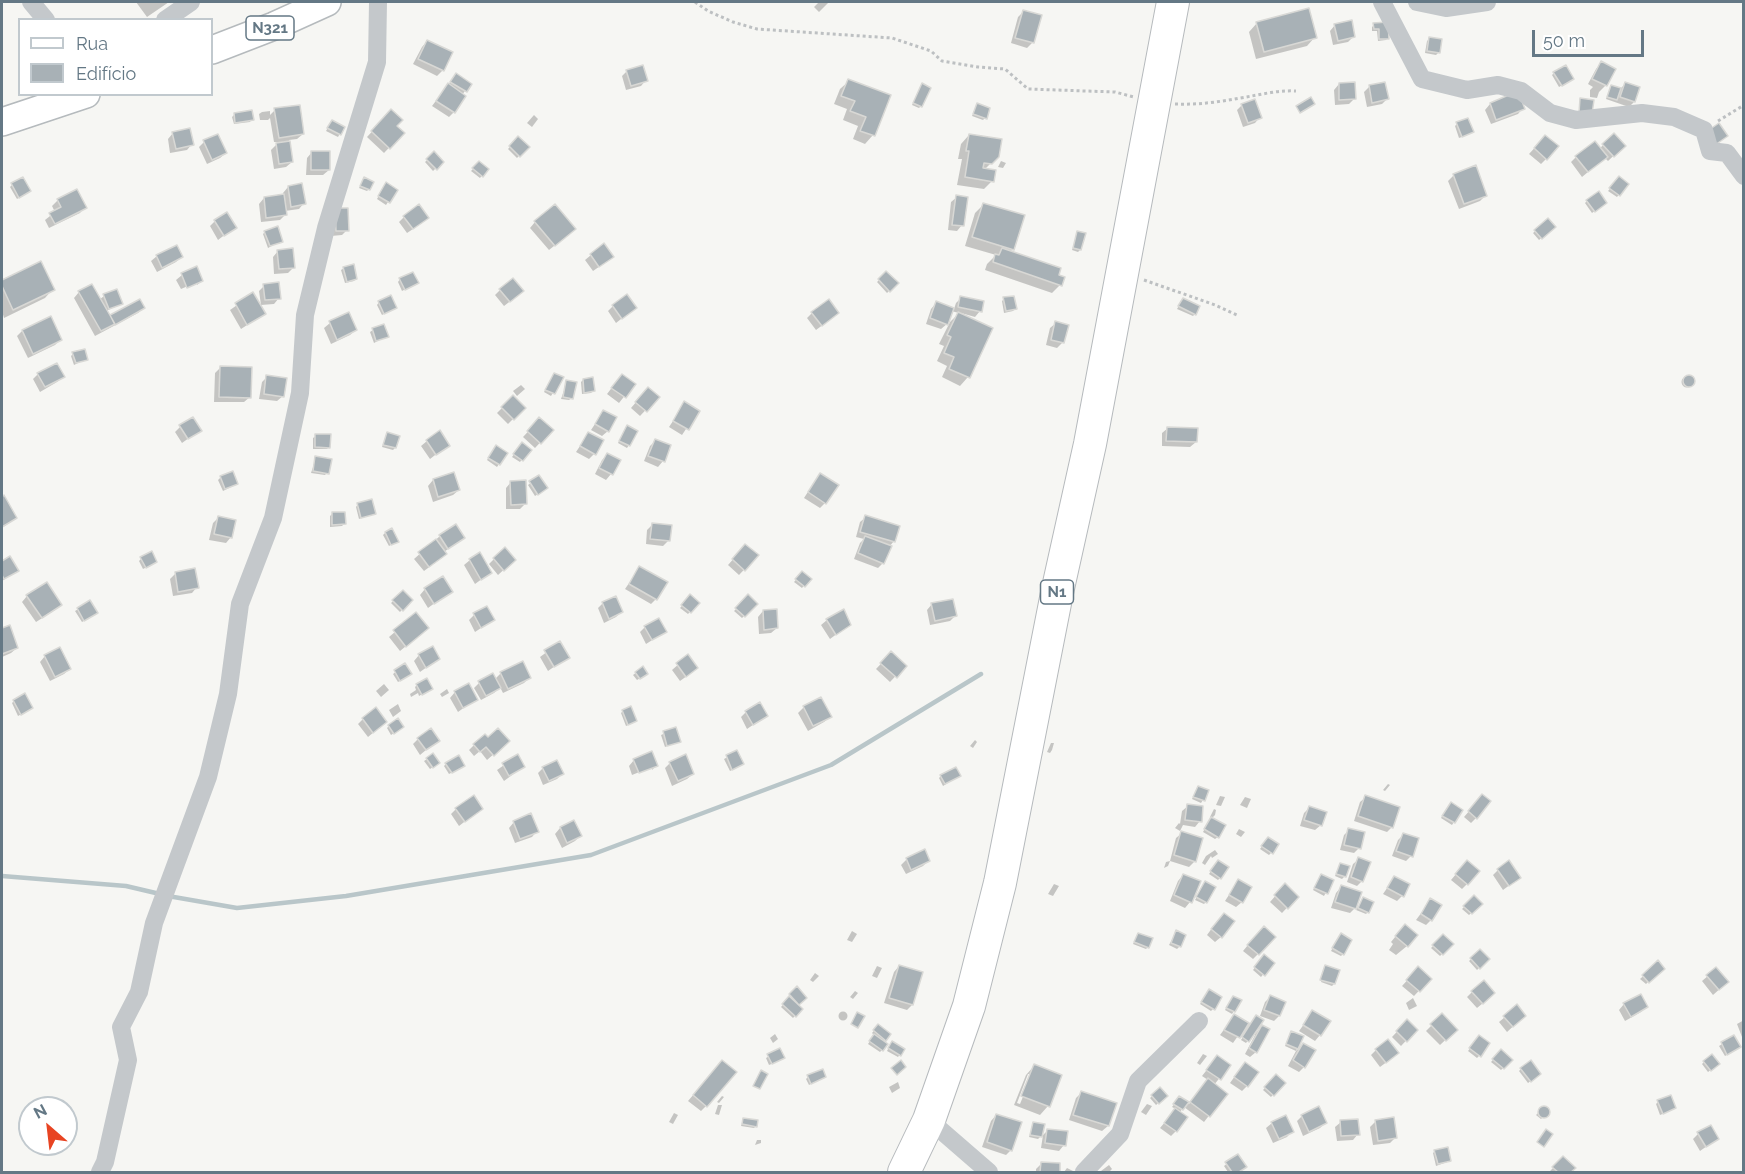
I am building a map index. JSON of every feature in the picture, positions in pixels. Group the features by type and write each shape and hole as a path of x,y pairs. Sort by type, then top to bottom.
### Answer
{"highway":[{"name":"N1","path":"904,1173 929,1120 969,1006 1000,883 1058,588 1090,444 1173,2"}],"main road":[{"name":"N321","path":"213,50 327,2"},
{"path":"14,118 80,96"}],"street":[{"path":"31,2 44,18"},
{"path":"168,18 191,2"},
{"path":"100,1173 105,1162 128,1060 121,1027 139,992 154,923 208,777 228,694 240,604 273,518 300,393 305,315 326,228 377,62 378,2"},
{"path":"1382,2 1422,79 1467,90 1498,84 1521,91 1550,113 1576,120 1642,113 1674,117 1704,130 1710,151 1726,153 1743,176"},
{"path":"1417,2 1446,8 1487,2"},
{"path":"14,118 48,96"},
{"path":"1084,1173 1120,1134 1138,1081 1199,1021"},
{"path":"929,1120 989,1173"}],"path":[{"path":"695,2 708,11 733,22 757,29 892,38 931,51 942,61 1005,69 1028,89 1115,92 1154,103 1194,105 1279,90 1296,91"},
{"path":"1704,130 1743,105"},
{"path":"1122,274 1183,293 1239,316"}],"building":[{"path":"1309,8 1317,38 1264,52 1256,22"},
{"path":"1023,10 1042,15 1034,43 1015,38"},
{"path":"1352,20 1355,37 1338,41 1334,24"},
{"path":"1388,22 1389,39 1379,39 1379,29 1374,29 1373,23"},
{"path":"1429,37 1442,39 1440,53 1427,51"},
{"path":"427,40 453,52 444,71 418,59"},
{"path":"1601,61 1616,69 1607,86 1592,79"},
{"path":"643,65 648,81 631,86 626,70"},
{"path":"1566,65 1574,79 1562,86 1553,72"},
{"path":"456,73 472,84 467,92 450,82"},
{"path":"848,79 891,95 875,136 860,131 866,117 850,111 855,101 841,96"},
{"path":"1355,82 1356,99 1339,100 1339,83"},
{"path":"1385,82 1389,99 1372,103 1369,85"},
{"path":"1625,82 1640,87 1635,102 1620,97"},
{"path":"448,83 466,96 455,113 436,101"},
{"path":"922,83 931,88 922,107 913,103"},
{"path":"1611,85 1621,88 1617,100 1607,97"},
{"path":"1518,91 1525,109 1496,120 1490,103"},
{"path":"1311,97 1315,104 1300,113 1296,106"},
{"path":"1580,98 1594,100 1592,114 1579,113"},
{"path":"1255,99 1262,118 1248,123 1241,104"},
{"path":"977,103 990,108 987,119 973,114"},
{"path":"300,105 304,134 279,138 274,108"},
{"path":"391,109 403,120 397,126 405,133 390,149 371,131"},
{"path":"252,110 254,120 235,123 234,113"},
{"path":"1468,118 1474,132 1462,137 1456,122"},
{"path":"332,120 345,127 341,135 327,128"},
{"path":"1719,123 1728,136 1715,145 1706,132"},
{"path":"190,128 194,145 176,149 172,132"},
{"path":"1614,133 1626,146 1614,157 1602,144"},
{"path":"218,134 227,153 212,160 203,140"},
{"path":"969,134 1002,139 999,157 992,164 984,163 983,168 996,170 994,182 965,177"},
{"path":"1545,135 1559,146 1547,160 1534,148"},
{"path":"518,136 530,147 520,157 509,146"},
{"path":"290,141 293,162 279,164 276,143"},
{"path":"1595,141 1608,157 1588,172 1575,156"},
{"path":"311,151 330,151 330,170 311,170"},
{"path":"434,151 444,162 437,170 426,159"},
{"path":"479,161 489,169 483,177 472,168"},
{"path":"1476,165 1487,196 1464,204 1453,174"},
{"path":"1619,176 1629,184 1620,196 1609,188"},
{"path":"23,177 31,191 19,198 11,183"},
{"path":"364,177 374,182 370,190 360,186"},
{"path":"386,182 398,190 390,203 378,196"},
{"path":"302,183 306,204 291,207 288,186"},
{"path":"77,189 87,208 55,224 49,213 61,207 57,199"},
{"path":"1599,191 1607,203 1595,212 1586,200"},
{"path":"284,194 287,215 266,218 264,197"},
{"path":"956,195 968,197 964,226 952,225"},
{"path":"983,203 1025,215 1014,250 972,237"},
{"path":"419,204 429,218 413,229 403,216"},
{"path":"555,204 576,229 555,246 534,221"},
{"path":"335,208 348,208 349,231 336,231"},
{"path":"227,212 237,228 224,236 214,220"},
{"path":"1548,218 1556,227 1542,239 1534,230"},
{"path":"278,226 283,242 270,246 264,231"},
{"path":"1077,231 1086,233 1081,250 1073,248"},
{"path":"604,243 614,257 599,267 590,254"},
{"path":"177,245 183,257 162,268 156,255"},
{"path":"293,248 295,268 279,269 277,250"},
{"path":"1002,248 1061,268 1059,275 1065,277 1062,286 993,262 995,254 999,255"},
{"path":"41,261 55,290 13,310 2,286 2,280"},
{"path":"354,264 357,279 347,282 343,267"},
{"path":"197,266 203,281 187,288 181,273"},
{"path":"886,271 899,283 890,292 878,279"},
{"path":"413,272 419,283 405,290 399,278"},
{"path":"513,278 524,291 510,302 499,289"},
{"path":"279,282 281,299 265,300 263,284"},
{"path":"92,284 115,324 101,331 78,291"},
{"path":"117,289 123,304 109,309 103,294"},
{"path":"253,292 266,314 247,325 235,303"},
{"path":"627,294 637,308 622,319 612,305"},
{"path":"391,295 397,308 384,314 378,301"},
{"path":"960,296 984,301 982,312 958,307"},
{"path":"1014,296 1017,309 1006,311 1003,297"},
{"path":"1183,298 1200,306 1196,315 1178,306"},
{"path":"140,299 145,308 115,325 110,315"},
{"path":"829,299 839,313 822,326 811,312"},
{"path":"936,301 954,308 948,325 930,318"},
{"path":"349,312 357,330 337,340 329,321"},
{"path":"958,312 993,328 970,378 949,369 954,357 944,353 951,337 947,335"},
{"path":"51,316 62,340 33,354 22,330"},
{"path":"1055,321 1069,325 1064,343 1051,340"},
{"path":"384,324 389,337 376,341 372,328"},
{"path":"85,349 88,360 76,363 72,352"},
{"path":"57,363 65,377 45,387 37,373"},
{"path":"220,366 252,367 251,398 219,397"},
{"path":"554,373 564,377 555,394 545,390"},
{"path":"622,374 636,384 626,398 611,388"},
{"path":"266,375 287,378 284,397 264,394"},
{"path":"1691,375 1695,381 1691,387 1687,387 1683,379"},
{"path":"593,377 595,391 584,393 583,379"},
{"path":"566,380 577,382 573,399 563,397"},
{"path":"648,387 660,397 647,412 635,402"},
{"path":"513,395 526,408 514,420 501,407"},
{"path":"684,401 700,411 689,430 673,421"},
{"path":"603,410 617,417 609,432 595,424"},
{"path":"193,417 202,431 188,439 179,425"},
{"path":"539,417 554,430 541,444 527,431"},
{"path":"627,425 638,431 630,446 619,441"},
{"path":"1167,427 1198,428 1197,442 1166,441"},
{"path":"440,430 450,446 436,455 426,440"},
{"path":"387,432 400,436 396,448 383,445"},
{"path":"588,432 604,440 596,455 580,446"},
{"path":"315,434 331,434 330,448 315,447"},
{"path":"655,439 671,445 665,462 648,456"},
{"path":"522,442 532,450 523,461 513,454"},
{"path":"496,445 508,453 500,465 488,458"},
{"path":"607,453 621,460 613,475 599,468"},
{"path":"315,456 332,459 329,474 313,471"},
{"path":"233,471 238,484 225,489 220,476"},
{"path":"454,472 460,490 438,497 433,479"},
{"path":"820,473 839,485 826,504 808,492"},
{"path":"539,475 548,488 538,495 529,481"},
{"path":"526,480 527,504 511,505 510,481"},
{"path":"4,495 17,518 2,527 2,497"},
{"path":"372,499 376,514 361,518 357,503"},
{"path":"332,512 345,512 346,524 332,525"},
{"path":"865,515 900,526 895,542 860,532"},
{"path":"218,516 236,520 232,538 214,534"},
{"path":"652,523 672,525 670,541 650,539"},
{"path":"456,524 465,538 448,549 439,535"},
{"path":"392,528 399,542 391,545 385,532"},
{"path":"865,536 892,546 884,564 858,553"},
{"path":"436,539 447,554 429,567 418,552"},
{"path":"745,544 759,555 745,571 732,559"},
{"path":"505,547 516,560 504,571 493,558"},
{"path":"152,551 157,562 146,568 140,557"},
{"path":"480,552 492,573 481,580 469,559"},
{"path":"10,556 19,571 4,579 2,561"},
{"path":"639,566 668,582 657,600 629,584"},
{"path":"195,568 199,588 178,592 175,572"},
{"path":"802,571 812,579 805,587 795,579"},
{"path":"443,576 453,592 434,604 424,588"},
{"path":"47,582 62,605 42,618 26,595"},
{"path":"403,590 413,600 403,611 392,600"},
{"path":"690,594 700,603 691,613 681,605"},
{"path":"748,594 758,604 745,617 735,608"},
{"path":"616,596 623,612 609,619 602,602"},
{"path":"953,599 957,616 935,621 931,603"},
{"path":"90,600 98,613 84,621 77,608"},
{"path":"487,606 495,620 481,628 473,613"},
{"path":"777,609 778,628 764,630 763,610"},
{"path":"844,609 851,625 836,635 826,619"},
{"path":"416,612 429,628 406,647 393,630"},
{"path":"659,618 667,632 652,640 644,626"},
{"path":"10,625 18,648 2,654 2,628"},
{"path":"560,641 570,658 554,667 544,650"},
{"path":"433,646 440,659 426,668 418,654"},
{"path":"60,647 71,669 55,677 44,655"},
{"path":"891,651 907,666 897,678 880,663"},
{"path":"688,654 698,668 686,677 676,663"},
{"path":"523,661 531,678 508,689 500,672"},
{"path":"405,663 412,674 400,681 394,670"},
{"path":"643,666 648,674 640,679 635,672"},
{"path":"493,673 501,688 486,696 478,681"},
{"path":"427,678 433,689 422,695 416,684"},
{"path":"469,683 478,700 463,708 454,691"},
{"path":"25,693 33,708 21,715 13,700"},
{"path":"821,697 832,717 813,726 803,706"},
{"path":"760,702 768,716 753,725 745,711"},
{"path":"631,706 637,721 628,725 622,710"},
{"path":"376,707 387,722 373,733 362,718"},
{"path":"398,718 404,727 394,734 388,725"},
{"path":"676,727 681,742 667,746 663,731"},
{"path":"431,728 440,741 426,750 417,738"},
{"path":"498,728 510,741 494,756 486,747 480,752 473,744 485,734 488,737"},
{"path":"737,750 744,764 732,770 726,755"},
{"path":"652,751 658,766 639,773 633,759"},
{"path":"433,753 440,763 433,768 426,758"},
{"path":"518,754 525,767 509,776 502,763"},
{"path":"686,754 694,774 678,781 669,762"},
{"path":"459,755 465,766 452,773 445,763"},
{"path":"557,760 564,774 549,781 542,767"},
{"path":"956,767 961,776 945,784 940,775"},
{"path":"1198,786 1209,790 1205,801 1193,797"},
{"path":"1482,794 1491,801 1477,819 1468,811"},
{"path":"474,795 483,809 465,822 455,808"},
{"path":"1365,795 1400,807 1393,828 1358,816"},
{"path":"1451,802 1463,810 1455,823 1442,816"},
{"path":"1187,804 1203,806 1202,822 1185,820"},
{"path":"1309,806 1327,812 1322,826 1304,820"},
{"path":"531,813 539,832 520,839 513,821"},
{"path":"1211,817 1226,825 1219,838 1204,829"},
{"path":"574,820 582,836 567,843 560,827"},
{"path":"1348,828 1365,832 1361,849 1344,845"},
{"path":"1181,831 1203,838 1196,862 1174,855"},
{"path":"1403,833 1419,838 1413,857 1396,851"},
{"path":"1268,837 1279,844 1273,854 1261,846"},
{"path":"925,849 930,861 911,870 906,858"},
{"path":"1358,857 1371,862 1363,882 1351,877"},
{"path":"1218,860 1229,867 1221,879 1210,871"},
{"path":"1467,860 1480,871 1468,885 1455,874"},
{"path":"1509,860 1521,878 1509,886 1497,869"},
{"path":"1340,863 1350,866 1346,877 1336,874"},
{"path":"1183,874 1201,881 1192,903 1174,895"},
{"path":"1321,874 1334,880 1328,894 1314,888"},
{"path":"1394,876 1410,884 1404,897 1387,888"},
{"path":"1238,879 1252,887 1243,903 1229,895"},
{"path":"1205,881 1216,887 1207,903 1196,897"},
{"path":"1285,883 1299,897 1288,909 1274,895"},
{"path":"1341,885 1362,892 1356,909 1335,902"},
{"path":"1474,895 1483,904 1472,914 1463,906"},
{"path":"1363,897 1374,902 1369,913 1358,908"},
{"path":"1430,898 1442,905 1432,921 1421,914"},
{"path":"1224,913 1235,921 1222,938 1211,929"},
{"path":"1405,924 1418,935 1408,947 1395,936"},
{"path":"1264,926 1276,937 1259,955 1247,945"},
{"path":"1176,930 1186,935 1181,947 1171,943"},
{"path":"1138,933 1153,938 1149,948 1134,942"},
{"path":"1341,933 1352,940 1344,955 1332,948"},
{"path":"1443,934 1454,944 1443,955 1432,945"},
{"path":"1480,949 1490,959 1480,969 1470,958"},
{"path":"1264,954 1275,963 1265,976 1254,967"},
{"path":"1658,960 1665,969 1649,983 1642,975"},
{"path":"899,965 923,972 913,1005 889,998"},
{"path":"1325,965 1340,970 1335,984 1320,980"},
{"path":"1418,966 1432,979 1420,992 1406,980"},
{"path":"1716,967 1729,982 1719,990 1706,975"},
{"path":"1484,980 1495,993 1483,1004 1471,991"},
{"path":"797,986 807,998 799,1005 789,994"},
{"path":"1209,989 1222,997 1215,1010 1201,1002"},
{"path":"1641,994 1648,1007 1631,1017 1623,1003"},
{"path":"1270,995 1286,1002 1280,1016 1264,1010"},
{"path":"789,996 803,1009 796,1017 782,1004"},
{"path":"1233,996 1242,1000 1235,1012 1226,1008"},
{"path":"1517,1004 1526,1016 1513,1027 1503,1016"},
{"path":"1312,1010 1331,1021 1321,1036 1303,1025"},
{"path":"857,1012 865,1016 858,1028 851,1024"},
{"path":"1442,1013 1458,1030 1446,1041 1430,1024"},
{"path":"1234,1014 1249,1023 1240,1038 1224,1030"},
{"path":"1256,1015 1264,1020 1249,1042 1242,1037"},
{"path":"1407,1019 1418,1030 1407,1042 1396,1031"},
{"path":"878,1024 891,1034 886,1041 873,1030"},
{"path":"1262,1025 1270,1029 1257,1053 1249,1048"},
{"path":"1291,1031 1304,1036 1298,1049 1286,1044"},
{"path":"874,1034 888,1044 883,1051 869,1041"},
{"path":"1479,1035 1490,1043 1481,1057 1469,1048"},
{"path":"1734,1035 1741,1047 1727,1055 1721,1042"},
{"path":"1388,1039 1399,1053 1386,1063 1375,1049"},
{"path":"892,1041 905,1049 901,1056 888,1048"},
{"path":"1303,1043 1316,1050 1305,1068 1293,1060"},
{"path":"780,1048 785,1058 772,1064 767,1054"},
{"path":"1501,1049 1513,1060 1504,1069 1492,1059"},
{"path":"1712,1054 1720,1064 1711,1071 1703,1061"},
{"path":"1217,1055 1231,1065 1221,1080 1206,1070"},
{"path":"722,1060 737,1072 707,1107 693,1095"},
{"path":"901,1060 906,1067 897,1075 891,1068"},
{"path":"1531,1060 1541,1074 1531,1082 1520,1068"},
{"path":"1245,1062 1259,1072 1248,1087 1234,1077"},
{"path":"1034,1064 1062,1075 1050,1107 1021,1096"},
{"path":"823,1069 826,1077 811,1084 807,1075"},
{"path":"761,1070 768,1074 760,1089 753,1086"},
{"path":"1276,1074 1286,1083 1274,1096 1264,1087"},
{"path":"1208,1078 1228,1094 1210,1117 1190,1102"},
{"path":"1160,1087 1168,1096 1159,1104 1151,1095"},
{"path":"1081,1091 1117,1103 1109,1126 1073,1115"},
{"path":"1671,1095 1676,1108 1663,1114 1657,1100"},
{"path":"1179,1096 1189,1102 1183,1110 1173,1104"},
{"path":"1319,1106 1327,1123 1309,1132 1301,1115"},
{"path":"1544,1106 1550,1112 1544,1118 1538,1112"},
{"path":"1175,1108 1188,1117 1177,1132 1164,1123"},
{"path":"996,1114 1022,1122 1012,1151 987,1142"},
{"path":"1286,1115 1294,1132 1279,1139 1271,1122"},
{"path":"1394,1117 1397,1138 1378,1141 1375,1120"},
{"path":"743,1118 758,1120 757,1127 742,1124"},
{"path":"1358,1119 1360,1135 1341,1136 1340,1120"},
{"path":"1033,1122 1045,1124 1042,1137 1030,1135"},
{"path":"1711,1125 1719,1139 1706,1147 1697,1132"},
{"path":"1047,1129 1068,1131 1066,1146 1045,1143"},
{"path":"1546,1129 1553,1134 1544,1147 1537,1142"},
{"path":"1448,1147 1451,1161 1438,1164 1434,1150"},
{"path":"1238,1154 1247,1167 1239,1172 1232,1172 1225,1162"},
{"path":"1563,1156 1576,1168 1571,1172 1558,1172 1552,1167"},
{"path":"1041,1162 1060,1163 1060,1172 1040,1172"}],"waterway":[{"path":"168,896 237,908 346,896 591,855 831,765 981,674"},
{"path":"2,876 126,886 160,894"}]}
